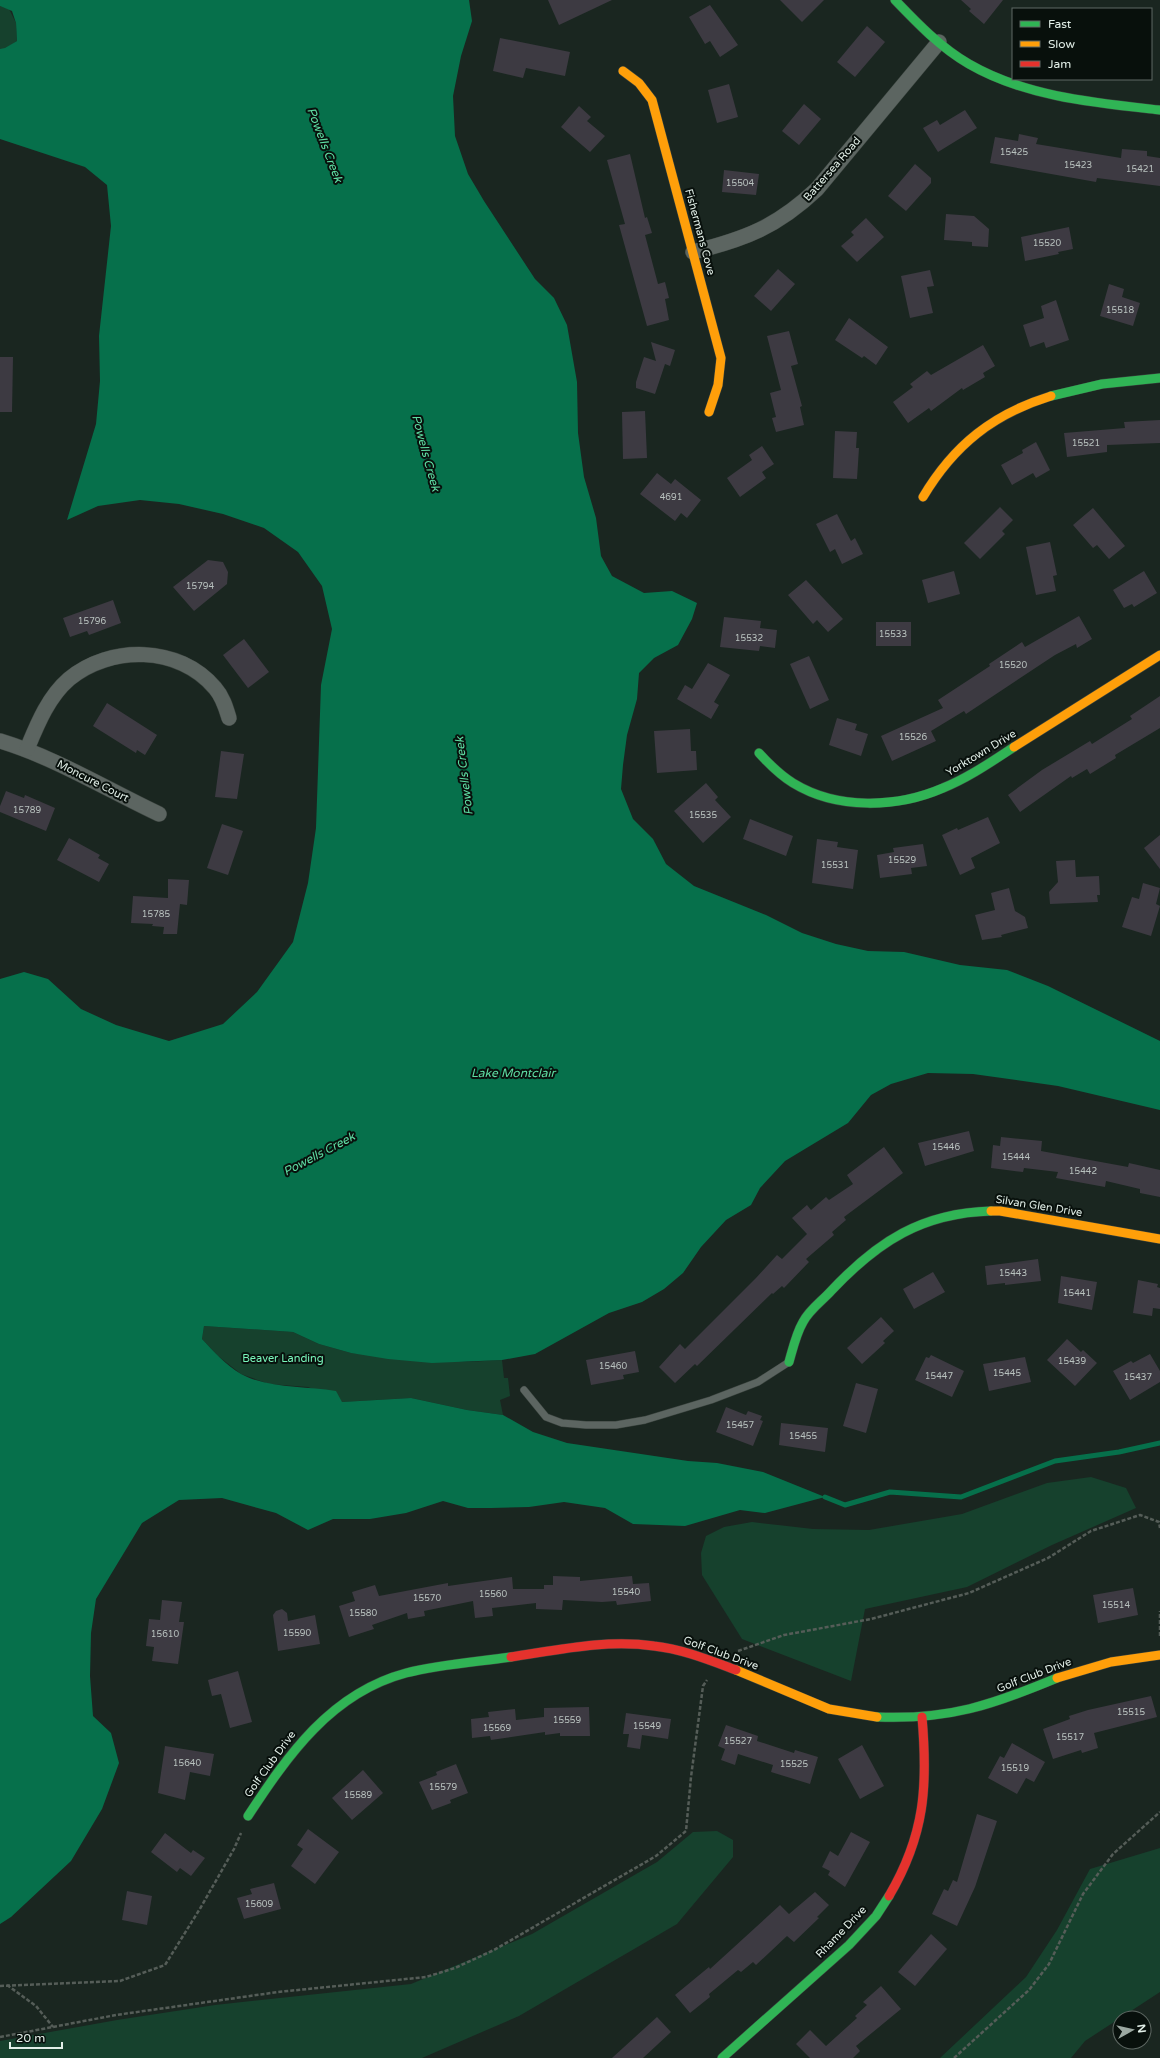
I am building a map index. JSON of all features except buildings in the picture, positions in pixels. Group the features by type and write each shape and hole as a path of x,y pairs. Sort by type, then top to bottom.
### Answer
{"street":[{"path":"895,0 939,42 970,64 1008,81 1048,94 1089,103 1160,110"},
{"name":"Battersea Road","path":"693,252 744,238 774,223 801,204 817,189 939,42"},
{"name":"Fishermans Cove","path":"623,71 636,78 652,100 721,358 720,380 716,398 709,412"},
{"path":"923,497 944,463 964,442 997,419 1055,394 1094,385 1160,378"},
{"path":"27,749 54,695 69,680 93,664 127,654 148,654 164,657 183,664 203,677 218,693 224,702 229,718"},
{"name":"Yorktown Drive","path":"759,753 780,776 799,788 819,796 843,802 871,803 900,801 922,796 948,786 977,771 1160,655"},
{"name":"Moncure Court","path":"0,741 27,749 159,814"},
{"name":"Silvan Glen Drive","path":"789,1362 801,1323 833,1288 854,1267 883,1244 908,1228 922,1222 948,1214 967,1211 1000,1211 1160,1239"},
{"name":"Golf Club Drive","path":"248,1816 283,1763 317,1723 345,1701 392,1678 420,1670 609,1644 641,1644 673,1649 720,1664 832,1710 889,1718 922,1717 976,1709 1010,1698 1063,1675 1097,1664 1160,1655"},
{"name":"Rhame Drive","path":"722,2058 842,1951 864,1929 883,1905 896,1883 909,1855 920,1820 924,1796 926,1766 922,1717"}],"lane":[{"path":"524,1390 546,1416 562,1423 616,1425 645,1420 711,1400 758,1382 789,1362"}],"path":[{"path":"0,2037 116,2015 278,1992 426,1977 455,1968 494,1950 656,1856 686,1831 691,1777 703,1686 720,1664 741,1649 784,1635 871,1619 969,1593 1048,1558 1091,1531 1140,1515 1159,1522 1160,1528"},
{"path":"1160,1611 1160,1638"},
{"path":"954,2058 1028,1990 1050,1964 1083,1894 1113,1854 1160,1812"},
{"path":"0,1986 120,1981 164,1964 201,1907 234,1849 248,1816"},
{"path":"6,1985 36,2006 53,2027"}],"green space":[{"path":"0,6 9,9 16,23 17,41 5,49 0,49"},
{"name":"Beaver Landing","path":"204,1326 293,1332 319,1344 351,1353 466,1362 502,1360 504,1378 508,1378 510,1396 500,1400 503,1415 467,1410 411,1398 342,1402 308,1387 269,1384 241,1374 218,1356 202,1339"},
{"path":"1091,1477 1126,1488 1136,1508 1052,1545 967,1587 865,1609 851,1681 742,1639 702,1575 701,1553 706,1536 724,1527 752,1522 813,1529 869,1530 962,1514 1047,1483"},
{"path":"717,1831 733,1840 733,1857 677,1924 519,2016 422,2058 0,2058 0,2041 117,2020 215,2005 411,1984 532,1934 657,1862 693,1832"},
{"path":"1160,1848 1160,1992 1132,2010 1112,2010 1112,2023 1085,2041 1071,2058 940,2058 1026,1977 1057,1930 1090,1869"}],"water":[{"name":"Lake Montclair","path":"0,0 469,0 472,21 461,56 453,96 455,136 468,174 484,201 535,279 554,298 567,325 577,382 578,433 584,477 596,518 601,556 612,576 644,593 672,591 697,603 692,619 678,645 654,658 639,673 637,699 627,735 621,789 633,819 653,839 666,864 694,886 766,915 802,933 836,944 868,951 904,952 960,965 1007,970 1048,986 1160,1041 1160,1110 1058,1086 973,1074 928,1073 891,1084 871,1095 848,1123 785,1161 760,1188 751,1205 726,1220 701,1247 683,1273 664,1289 642,1302 609,1313 535,1354 502,1360 432,1363 388,1359 351,1353 319,1344 293,1332 204,1326 202,1339 230,1366 241,1374 252,1379 275,1385 336,1391 342,1402 411,1398 467,1410 503,1415 533,1432 567,1443 688,1461 717,1463 763,1472 825,1497 765,1513 740,1510 685,1526 633,1524 605,1508 564,1502 529,1507 468,1508 443,1501 406,1513 370,1519 333,1519 308,1530 276,1513 222,1498 179,1500 142,1523 96,1599 91,1633 90,1676 93,1716 111,1733 119,1763 102,1809 71,1861 11,1917 0,1924 0,979 24,972 48,979 81,1009 116,1025 169,1041 223,1024 257,992 293,942 308,883 316,828 321,685 332,629 322,586 298,552 264,528 223,514 179,504 140,500 98,506 67,520 96,424 100,381 99,336 111,226 107,185 85,167 0,139 0,49 5,48 17,41 16,23 12,11 0,6"}],"waterway":[{"path":"825,1497 845,1505 890,1492 961,1497 1055,1461 1119,1452 1160,1443"}],"traffic: fast":[{"path":"895,0 939,43 959,58 991,75 1014,84 1062,97 1160,110"},
{"path":"1051,396 1102,384 1160,378"},
{"path":"759,753 793,783 810,792 848,802 867,803 887,802 925,795 970,775 1014,747"},
{"path":"789,1362 798,1331 809,1314 849,1273 884,1244 922,1224 944,1217 991,1211"},
{"path":"248,1816 263,1793 296,1749 314,1729 355,1695 379,1682 406,1673 445,1665 511,1657"},
{"path":"877,1717 926,1716 970,1709 1012,1696 1057,1678"},
{"path":"722,2058 849,1945 876,1916 889,1896"}],"traffic: slow":[{"path":"623,71 639,83 652,100 721,358 718,385 709,412"},
{"path":"923,497 935,478 948,462 977,434 993,422 1011,412 1030,403 1051,396"},
{"path":"1014,747 1160,655"},
{"path":"991,1211 1000,1211 1160,1239"},
{"path":"1057,1678 1111,1662 1160,1655"},
{"path":"736,1670 829,1709 877,1717"}],"traffic: jam":[{"path":"511,1657 582,1646 636,1644 664,1647 695,1655 736,1670"},
{"path":"889,1896 901,1874 910,1852 917,1831 921,1810 924,1788 924,1742 922,1717"}],"water label":[{"name":"Powells Creek","path":"325,145"},
{"name":"Powells Creek","path":"426,453"},
{"name":"Powells Creek","path":"464,776"},
{"name":"Powells Creek","path":"319,1154"}]}
